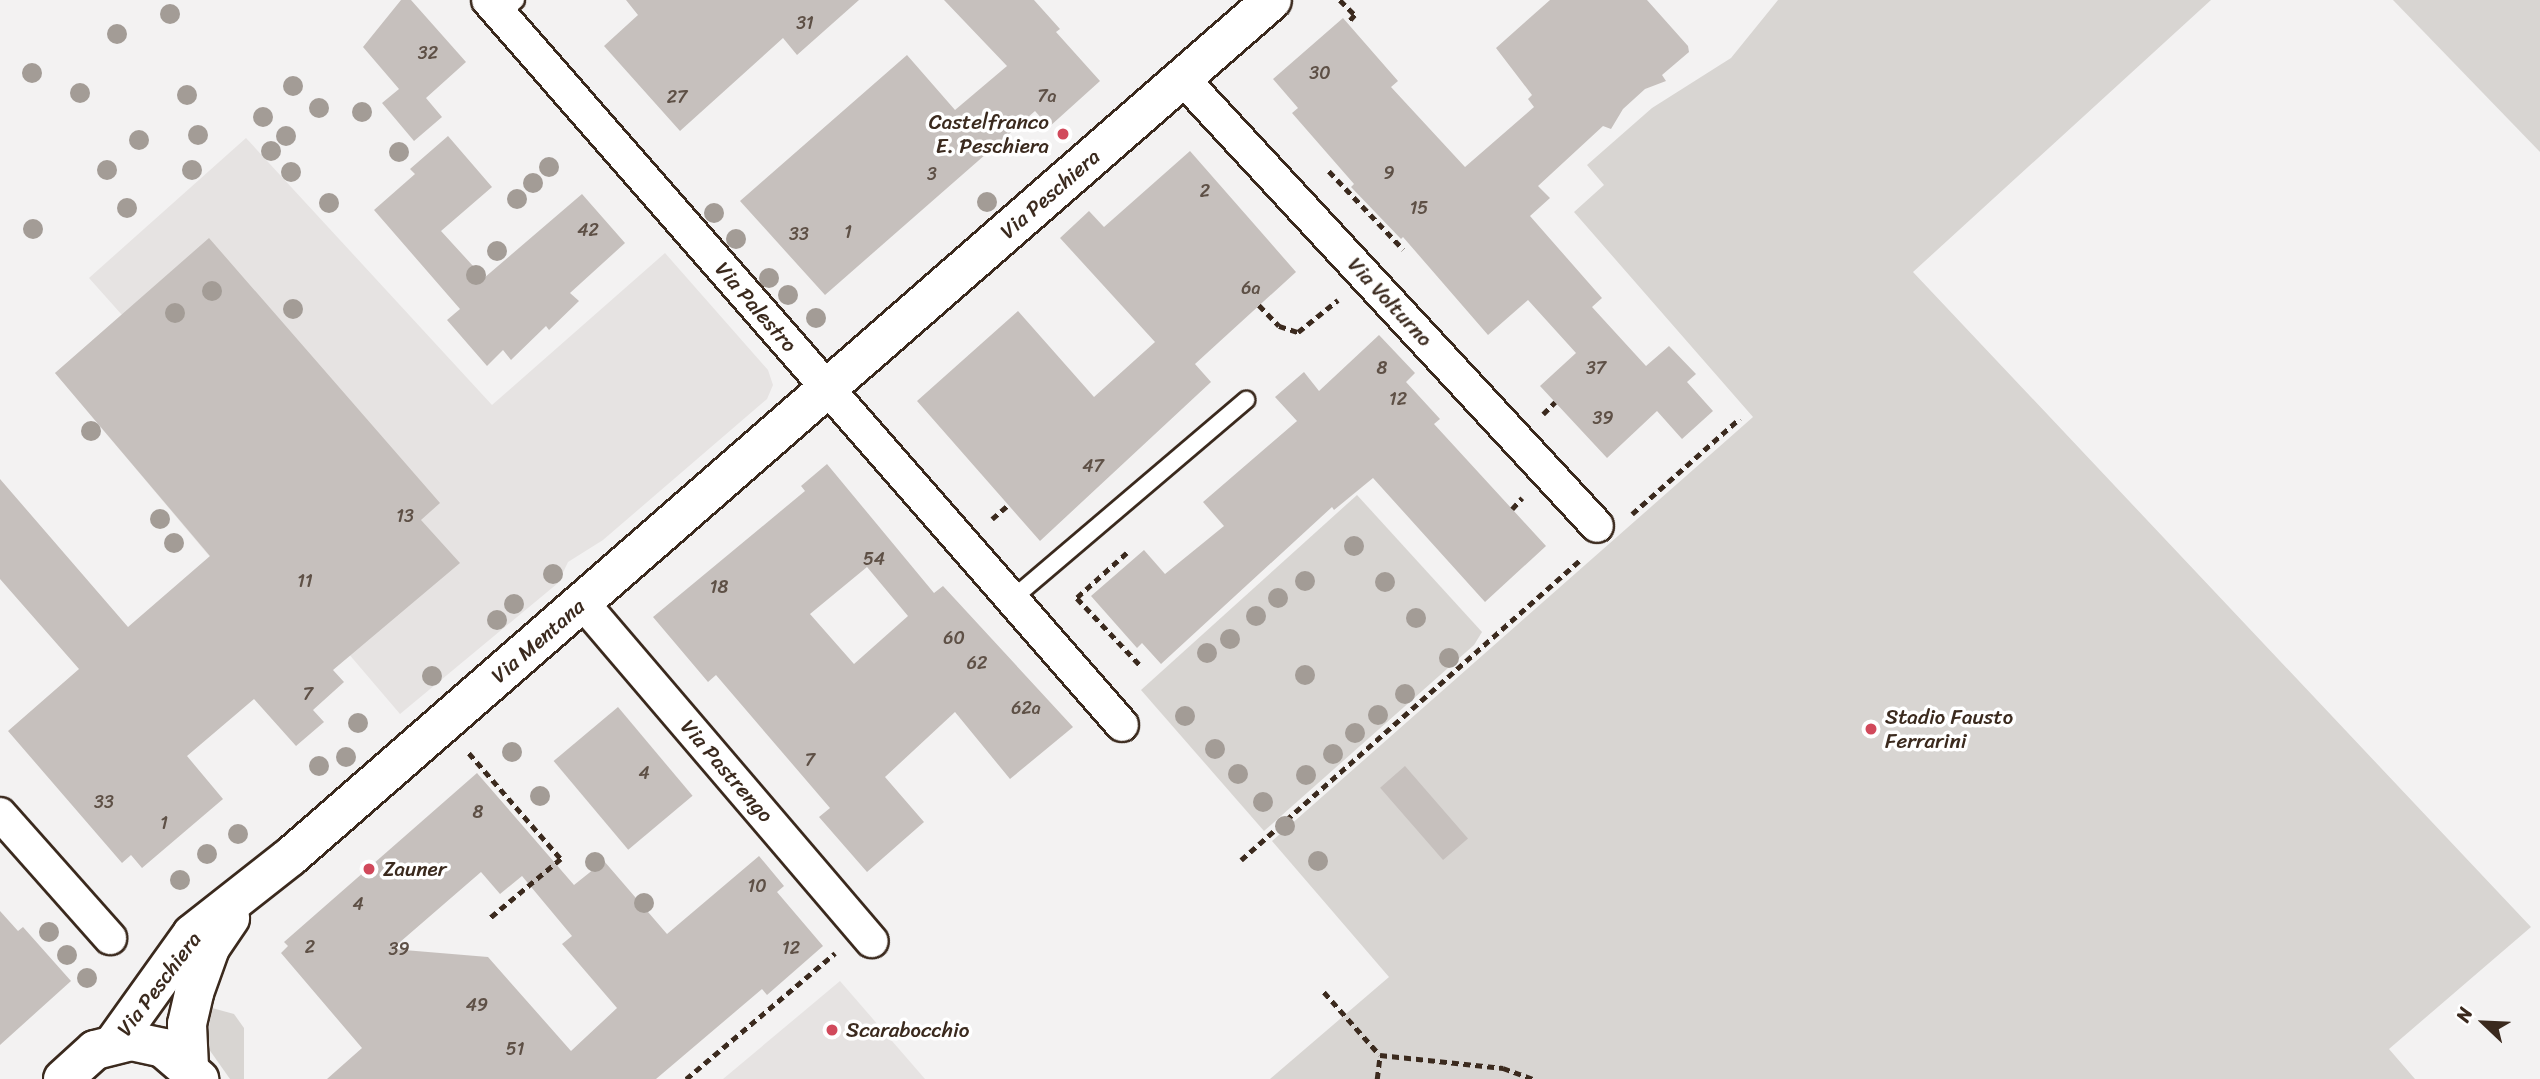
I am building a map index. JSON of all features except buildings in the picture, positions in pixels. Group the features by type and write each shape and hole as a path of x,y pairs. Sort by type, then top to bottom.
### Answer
{"street":[{"name":"Via Peschiera","path":"827,388 1272,0"},
{"name":"Via Palestro","path":"501,5 827,388 1122,725"},
{"name":"Via Volturno","path":"1183,79 1612,522"},
{"name":"Via Mentana","path":"247,893 827,388"},
{"name":"Via Pastrengo","path":"582,602 867,935"},
{"path":"0,814 110,938"},
{"name":"Via Peschiera","path":"194,1073 187,1024 194,993 210,948 247,893"},
{"name":"Via Peschiera","path":"114,1043 192,934 247,893"},
{"path":"63,1079 84,1056 114,1043 147,1043 170,1052 194,1073"}],"lane":[{"path":"1011,600 1246,400"}],"path":[{"path":"1340,0 1355,15 1348,23"},
{"path":"1329,171 1403,249"},
{"path":"1259,305 1279,326 1298,332 1345,294"},
{"path":"1612,522 1740,418"},
{"path":"989,522 1008,505"},
{"path":"1127,553 1077,598 1139,664"},
{"path":"1241,860 1586,555"},
{"path":"1095,629 1101,624"},
{"path":"443,723 561,859 488,920"},
{"path":"686,1079 867,935"},
{"path":"1324,992 1380,1055 1503,1068 1534,1079"},
{"path":"1377,1079 1380,1055"}],"shaded area":[{"name":"Stadio Fausto Ferrarini","path":"1778,0 2211,0 1913,272 2531,927 2389,1049 2415,1079 1270,1079 1389,977 1272,841 1753,417 1574,212 1604,185 1587,165 1652,108 1731,58"},
{"path":"2393,0 2540,0 2540,152"},
{"path":"246,138 492,405 665,253 768,370 773,385 767,399 603,540 568,562 558,583 400,714 301,598 210,557 55,373 122,315 89,278"},
{"path":"1357,495 1482,632 1474,645 1264,831 1141,690"},
{"name":"Scarabocchio","path":"840,981 925,1079 723,1079"},
{"path":"212,1008 234,1014 244,1028 244,1079 230,1079 206,1045"}],"place":[{"name":"Castelfranco E. Peschiera","path":"1063,134"},
{"name":"Stadio Fausto Ferrarini","path":"1871,729"},
{"name":"Zauner","path":"369,869"},
{"name":"Scarabocchio","path":"832,1030"}]}
